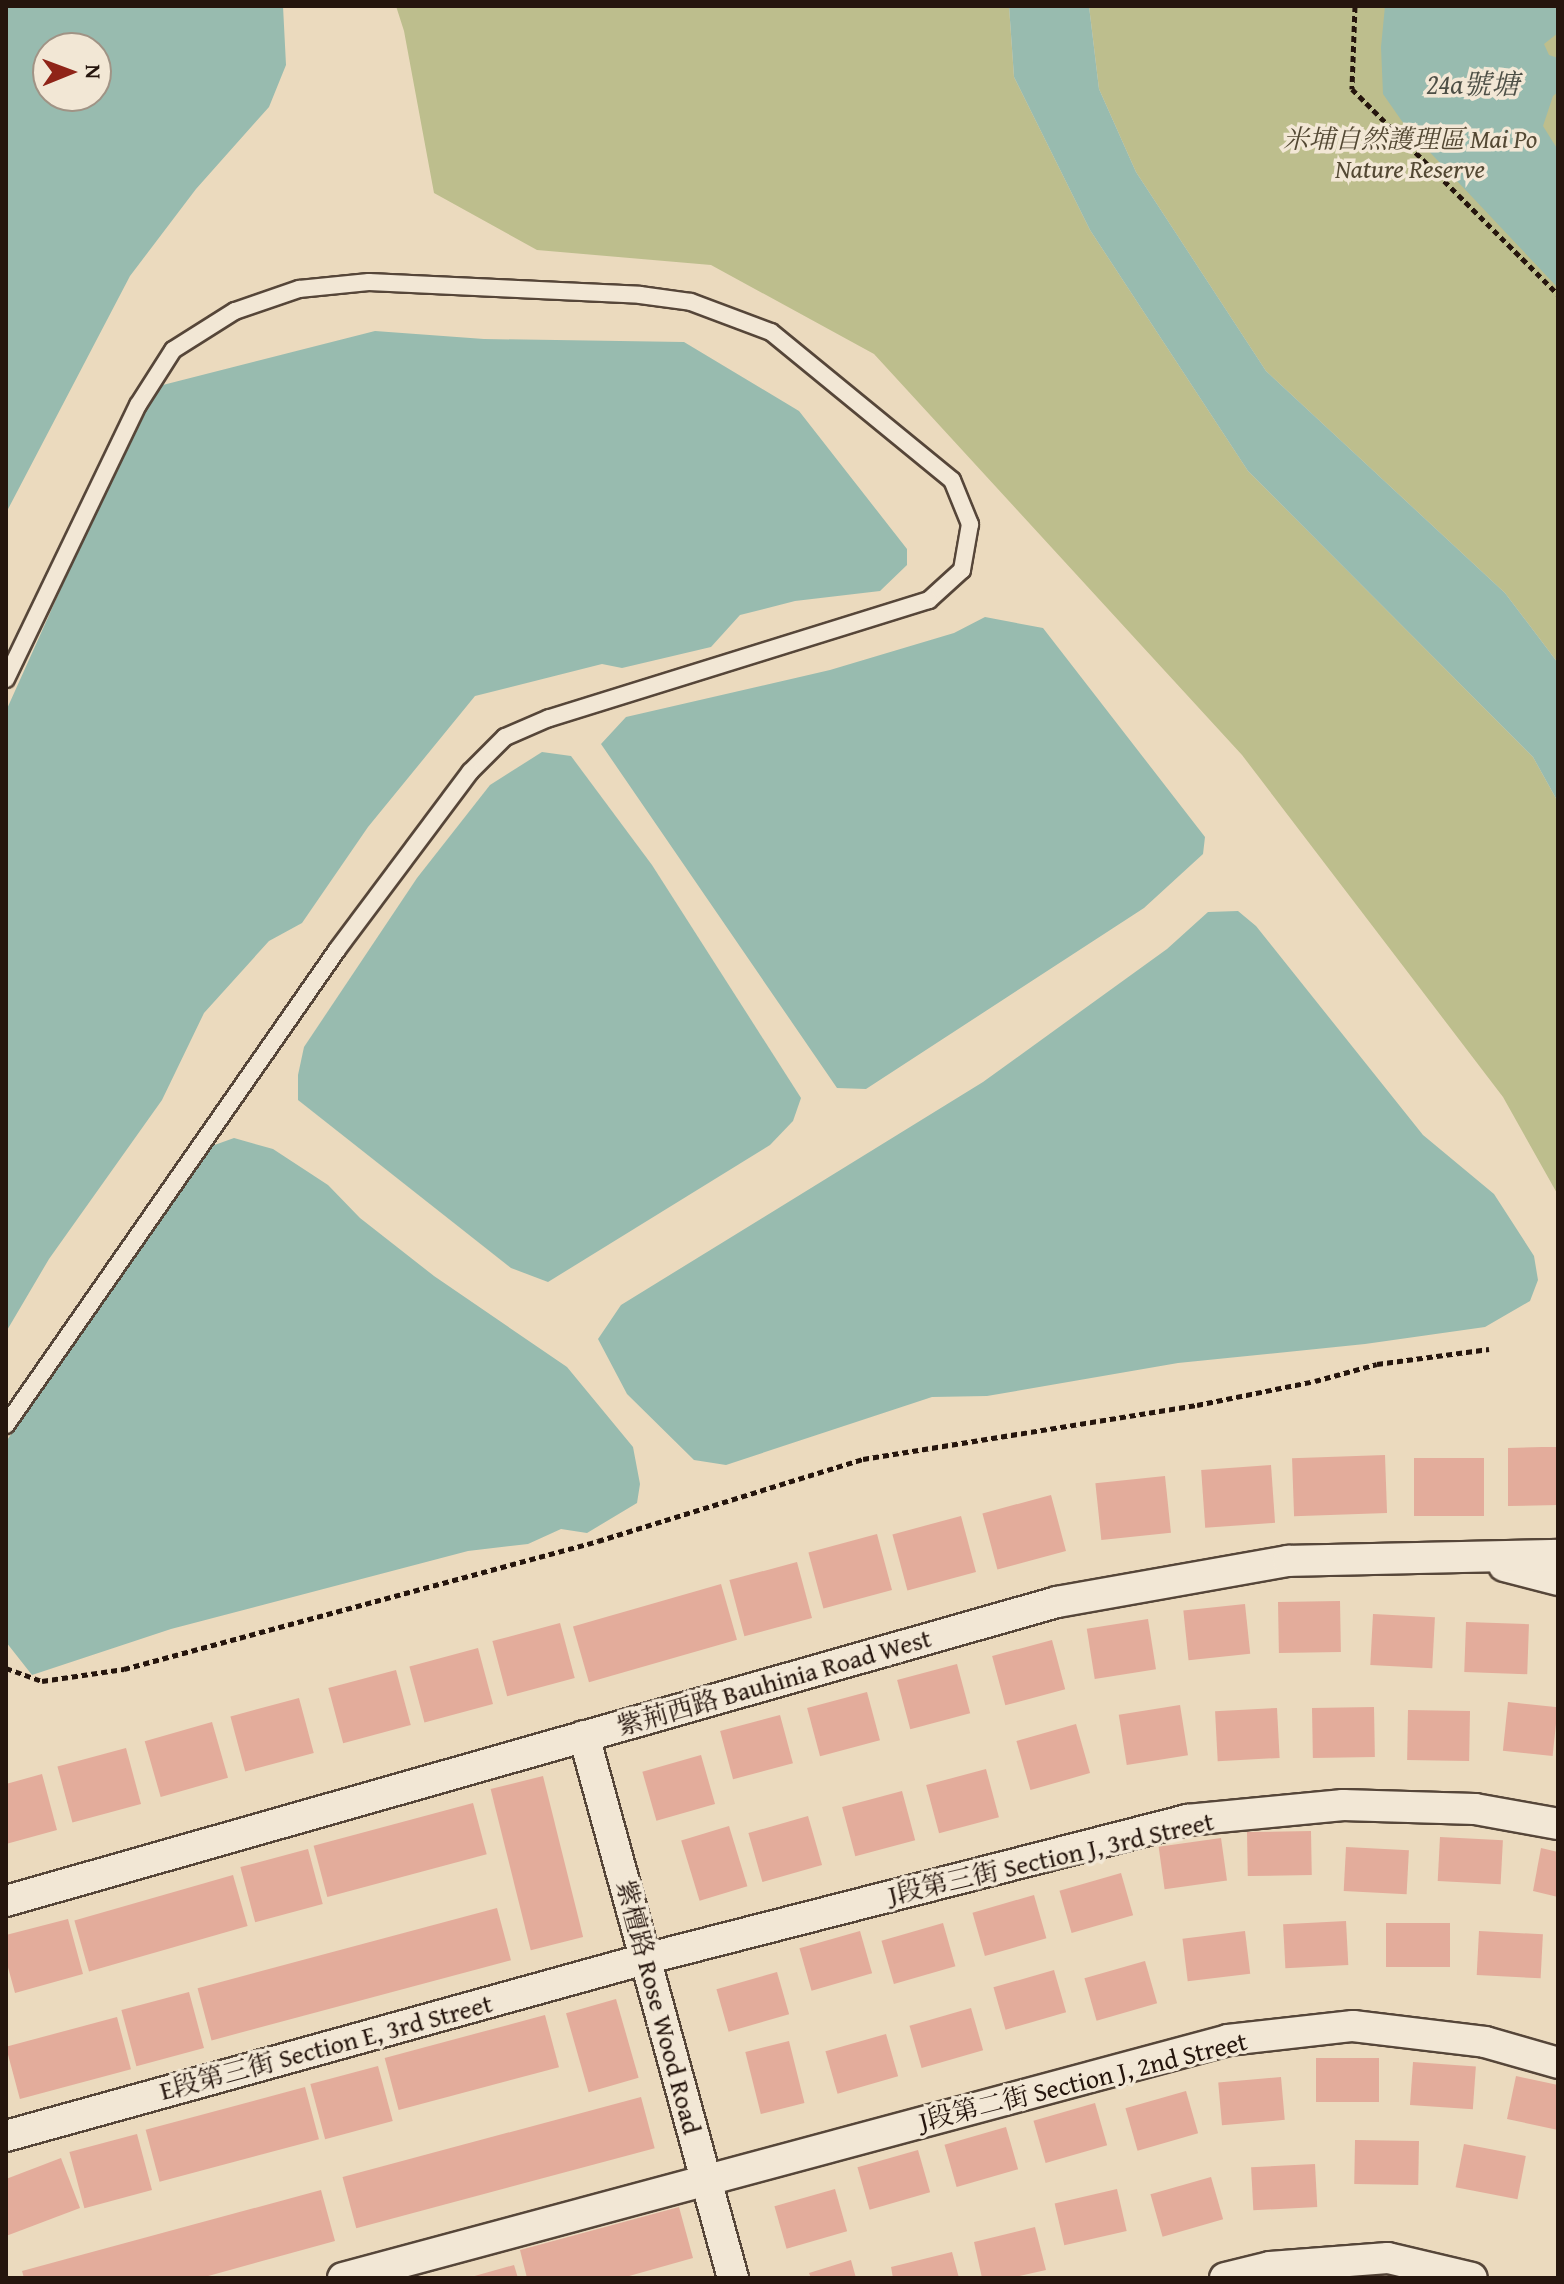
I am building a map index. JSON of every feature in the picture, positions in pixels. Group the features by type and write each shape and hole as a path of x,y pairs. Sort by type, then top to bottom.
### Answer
{"street":[{"name":"紫荊西路 Bauhinia Road West","path":"6,1901 1057,1602 1288,1561 1558,1555"},
{"path":"1467,1557 1558,1580"},
{"name":"紫檀路 Rose Wood Road","path":"584,1736 733,2278"},
{"name":"J段第三街 Section J, 3rd Street","path":"645,1959 1187,1820 1343,1805 1475,1809 1558,1824"},
{"name":"E段第三街 Section E, 3rd Street","path":"6,2136 645,1959"},
{"name":"J段第二街 Section J, 2nd Street","path":"343,2278 1228,2040 1353,2026 1485,2042 1558,2063"},
{"path":"1225,2278 1270,2267 1388,2258 1472,2278"}],"lane":[{"path":"6,679 138,405 173,350 235,311 299,289 369,282 640,295 691,302 771,332 952,480 970,524 962,570 929,600 549,718 505,737 470,772 337,950 6,1425"}],"path":[{"path":"1355,6 1352,89 1558,294"},
{"path":"6,1668 42,1681 124,1669 598,1541 863,1459 1197,1405 1315,1381 1377,1364 1489,1349"}],"green space":[{"path":"396,6 1009,6 1014,77 1090,230 1248,471 1533,757 1558,802 1558,1195 1503,1097 1242,755 874,354 711,265 537,250 434,193 404,31"},
{"name":"米埔自然護理區 Mai Po Nature Reserve","path":"1089,6 1558,6 1558,663 1505,593 1266,371 1136,172 1099,89"}],"water":[{"path":"6,6 283,6 286,65 269,107 196,189 130,276 6,513"},
{"path":"1009,6 1089,6 1099,89 1136,172 1266,371 1505,593 1558,663 1558,802 1533,757 1248,471 1090,230 1014,77"},
{"name":"24a號塘","path":"1385,6 1558,6 1558,33 1544,44 1549,55 1558,58 1558,92 1553,96 1543,126 1558,150 1558,288 1406,127 1383,94 1381,47"},
{"path":"375,331 484,339 684,342 799,411 907,549 907,565 880,591 795,601 740,615 711,647 622,668 602,664 475,696 368,827 302,923 269,941 204,1013 162,1100 49,1259 6,1332 6,711 151,388"},
{"path":"985,617 1043,628 1205,837 1203,854 1144,908 866,1089 837,1088 601,744 626,717 830,670 954,633"},
{"path":"542,752 571,756 652,865 801,1098 793,1121 770,1145 548,1282 511,1268 298,1100 298,1075 304,1047 417,878 490,785"},
{"path":"1238,911 1256,926 1423,1135 1494,1194 1534,1256 1538,1280 1530,1301 1485,1327 1365,1344 1178,1363 987,1396 932,1397 726,1465 694,1460 627,1394 598,1339 621,1305 983,1082 1167,949 1208,912"},
{"path":"234,1138 273,1149 328,1185 360,1218 434,1276 567,1367 633,1447 640,1484 637,1503 587,1533 561,1529 528,1544 468,1551 171,1629 32,1675 6,1642 6,1442 174,1181 209,1147"}],"building":[{"path":"1558,1447 1558,1505 1508,1506 1508,1448"},
{"path":"1385,1455 1387,1513 1294,1516 1292,1458"},
{"path":"1414,1458 1484,1458 1484,1516 1414,1516"},
{"path":"1271,1465 1275,1523 1205,1528 1201,1470"},
{"path":"1165,1476 1171,1533 1101,1540 1095,1483"},
{"path":"1051,1495 1066,1551 997,1569 982,1513"},
{"path":"961,1516 976,1572 907,1590 892,1534"},
{"path":"877,1534 892,1590 823,1608 808,1552"},
{"path":"797,1562 812,1618 744,1636 729,1580"},
{"path":"721,1584 737,1640 589,1682 573,1626"},
{"path":"1340,1601 1341,1652 1279,1653 1278,1602"},
{"path":"1245,1604 1250,1654 1189,1660 1183,1610"},
{"path":"1373,1614 1435,1617 1432,1668 1370,1665"},
{"path":"1148,1619 1156,1669 1095,1679 1087,1629"},
{"path":"1466,1622 1529,1624 1527,1674 1464,1672"},
{"path":"560,1623 575,1678 507,1696 492,1641"},
{"path":"1052,1640 1065,1689 1005,1705 992,1656"},
{"path":"478,1648 493,1704 424,1722 409,1666"},
{"path":"957,1664 970,1713 910,1729 897,1680"},
{"path":"396,1670 411,1725 343,1743 328,1688"},
{"path":"867,1692 880,1740 820,1756 807,1708"},
{"path":"299,1698 314,1753 245,1771 230,1716"},
{"path":"1508,1702 1558,1707 1553,1756 1503,1751"},
{"path":"1180,1705 1188,1755 1127,1765 1119,1715"},
{"path":"1374,1707 1375,1757 1313,1758 1312,1708"},
{"path":"1277,1708 1280,1758 1218,1761 1215,1711"},
{"path":"1408,1710 1470,1711 1469,1761 1407,1760"},
{"path":"780,1715 793,1763 733,1779 720,1731"},
{"path":"212,1722 228,1778 161,1797 145,1741"},
{"path":"1076,1724 1090,1773 1030,1790 1016,1741"},
{"path":"126,1748 141,1804 72,1822 57,1766"},
{"path":"701,1755 715,1804 656,1821 642,1772"},
{"path":"986,1769 999,1817 939,1833 926,1785"},
{"path":"42,1774 57,1830 6,1844 6,1784"},
{"path":"543,1776 583,1937 531,1950 491,1789"},
{"path":"902,1791 915,1840 855,1856 842,1807"},
{"path":"473,1803 487,1854 327,1897 314,1846"},
{"path":"808,1816 822,1865 762,1882 748,1833"},
{"path":"729,1826 747,1886 700,1901 681,1841"},
{"path":"1311,1831 1312,1875 1248,1876 1247,1832"},
{"path":"1440,1837 1503,1840 1501,1884 1438,1881"},
{"path":"1221,1838 1227,1881 1165,1889 1159,1847"},
{"path":"1346,1847 1409,1850 1407,1894 1344,1891"},
{"path":"1541,1848 1558,1852 1558,1897 1533,1891"},
{"path":"308,1849 323,1904 255,1922 240,1867"},
{"path":"1121,1873 1133,1915 1072,1933 1059,1891"},
{"path":"233,1875 248,1926 89,1971 74,1920"},
{"path":"1034,1895 1046,1938 985,1956 972,1913"},
{"path":"497,1908 511,1960 212,2040 198,1988"},
{"path":"68,1919 83,1974 15,1993 6,1960 6,1935"},
{"path":"1346,1921 1348,1965 1285,1968 1283,1924"},
{"path":"943,1923 955,1966 894,1984 881,1941"},
{"path":"1386,1923 1450,1923 1450,1967 1386,1967"},
{"path":"860,1931 872,1973 812,1991 799,1948"},
{"path":"1245,1931 1250,1974 1188,1981 1182,1939"},
{"path":"1479,1931 1543,1934 1541,1978 1477,1975"},
{"path":"1145,1961 1157,2003 1097,2021 1084,1978"},
{"path":"1054,1970 1066,2012 1006,2030 993,1987"},
{"path":"777,1972 789,2014 729,2032 716,1989"},
{"path":"189,1992 204,2048 136,2066 121,2010"},
{"path":"616,1999 639,2078 589,2092 566,2013"},
{"path":"971,2008 983,2050 922,2068 909,2026"},
{"path":"545,2015 559,2067 399,2110 385,2058"},
{"path":"117,2017 131,2069 20,2099 6,2047"},
{"path":"886,2034 898,2076 838,2094 825,2051"},
{"path":"789,2041 804,2103 761,2114 745,2052"},
{"path":"1316,2058 1379,2058 1379,2102 1316,2102"},
{"path":"1413,2062 1476,2066 1473,2109 1410,2105"},
{"path":"378,2066 393,2121 325,2139 310,2084"},
{"path":"1516,2076 1558,2085 1558,2130 1507,2119"},
{"path":"1281,2077 1285,2120 1222,2125 1218,2082"},
{"path":"305,2087 319,2139 160,2182 146,2130"},
{"path":"1186,2091 1198,2133 1138,2151 1125,2108"},
{"path":"641,2097 655,2148 356,2228 343,2177"},
{"path":"1095,2103 1107,2145 1046,2163 1033,2121"},
{"path":"1006,2127 1018,2169 957,2187 944,2145"},
{"path":"137,2134 152,2190 84,2208 69,2152"},
{"path":"1355,2140 1419,2141 1418,2185 1354,2184"},
{"path":"1464,2144 1526,2156 1517,2199 1456,2187"},
{"path":"918,2150 930,2192 870,2210 857,2167"},
{"path":"61,2158 80,2208 6,2236 6,2179"},
{"path":"1315,2164 1317,2207 1253,2210 1251,2167"},
{"path":"1211,2177 1223,2219 1163,2237 1150,2194"},
{"path":"835,2189 847,2231 787,2249 774,2206"},
{"path":"1117,2189 1127,2231 1064,2245 1055,2203"},
{"path":"321,2190 335,2241 201,2278 24,2278 22,2271"},
{"path":"679,2207 693,2258 622,2278 527,2278 520,2250"},
{"path":"1035,2227 1046,2270 1010,2278 982,2278 974,2242"},
{"path":"952,2252 959,2278 893,2278 891,2267"},
{"path":"851,2260 856,2278 811,2278 809,2273"},
{"path":"514,2265 518,2278 471,2277"}]}
